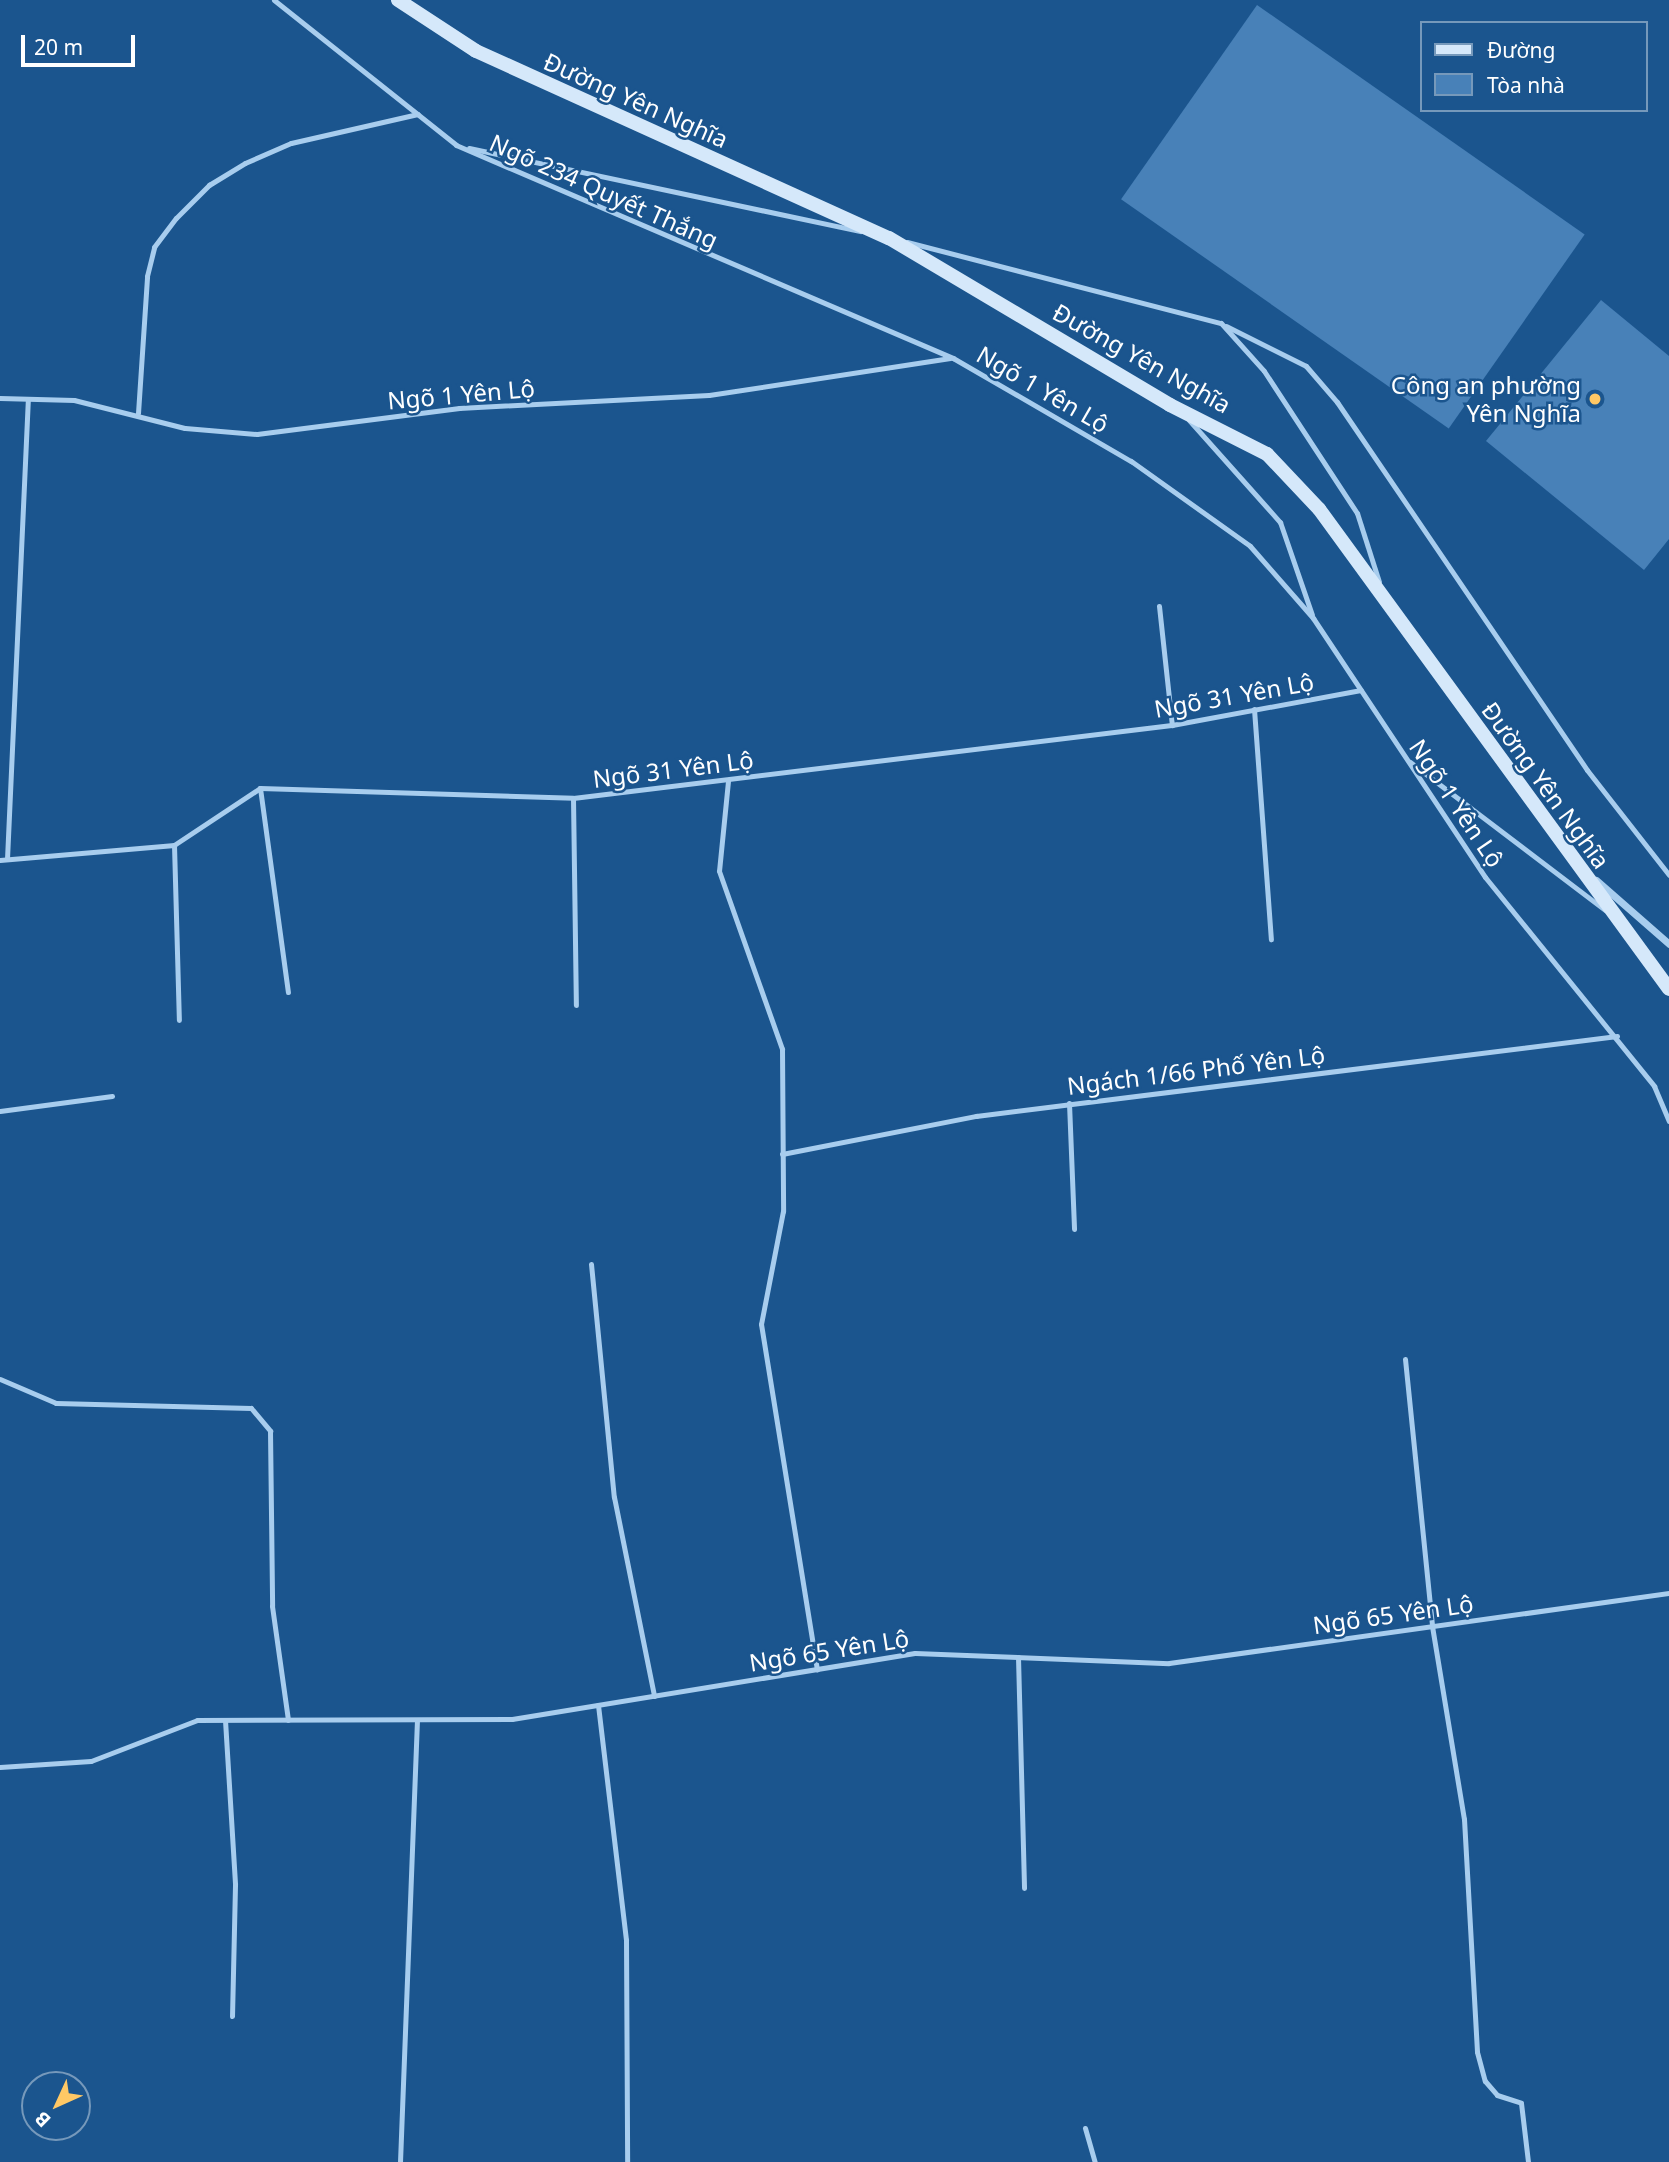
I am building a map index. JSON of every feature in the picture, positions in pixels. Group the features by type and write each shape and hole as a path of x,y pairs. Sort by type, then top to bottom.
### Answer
{"main road":[{"name":"Đường Yên Nghĩa","path":"398,0 476,51 889,238 1170,405 1267,454 1319,509 1567,855 1669,989"}],"street":[{"path":"1567,855 1669,944"}],"lane":[{"name":"Ngõ 234 Quyết Thắng","path":"274,0 456,145 953,358"},
{"path":"138,413 147,276 153,247 176,218 209,185 256,158 291,143 418,114"},
{"path":"456,145 889,238 1221,323 1306,366 1338,402 1587,770 1669,875"},
{"path":"1221,323 1264,371 1357,513 1385,599"},
{"name":"Ngõ 1 Yên Lộ","path":"0,398 28,398 138,413 185,428 257,434 459,408 709,395 953,358 1131,460 1250,546 1313,618 1485,877 1617,1036 1654,1086 1669,1121"},
{"path":"28,398 4,860 174,845 260,788 288,992"},
{"path":"1170,405 1210,438 1280,522 1313,618"},
{"path":"1159,606 1172,725"},
{"name":"Ngõ 31 Yên Lộ","path":"260,788 573,798 1172,725 1361,690"},
{"path":"1254,709 1271,939"},
{"path":"1404,758 1614,917"},
{"path":"728,781 719,871 782,1049 783,1211 761,1324 817,1669"},
{"path":"573,798 576,1005"},
{"path":"174,845 179,1020"},
{"name":"Ngách 1/66 Phố Yên Lộ","path":"782,1154 1069,1103 1617,1036"},
{"path":"0,1111 112,1096"},
{"path":"1069,1103 1074,1229"},
{"path":"591,1264 614,1497 654,1696"},
{"path":"1405,1359 1432,1626 1464,1819 1477,2052 1485,2081 1497,2095 1521,2103 1528,2162"},
{"path":"0,1379 56,1403 251,1408 271,1431 272,1606 288,1720"},
{"name":"Ngõ 65 Yên Lộ","path":"0,1767 91,1761 197,1720 512,1719 915,1653 1169,1663 1669,1592"},
{"path":"1018,1657 1024,1888"},
{"path":"598,1705 625,1940 627,2162"},
{"path":"225,1720 235,1885 232,2016"},
{"path":"400,2162 417,1720"},
{"path":"1084,2128 1094,2162"}],"building":[{"path":"1257,5 1585,234 1449,429 1121,199"},
{"name":"Công an phường Yên Nghĩa","path":"1601,300 1669,356 1669,539 1644,570 1486,441"}],"place":[{"name":"Công an phường Yên Nghĩa","path":"1595,399"}]}
